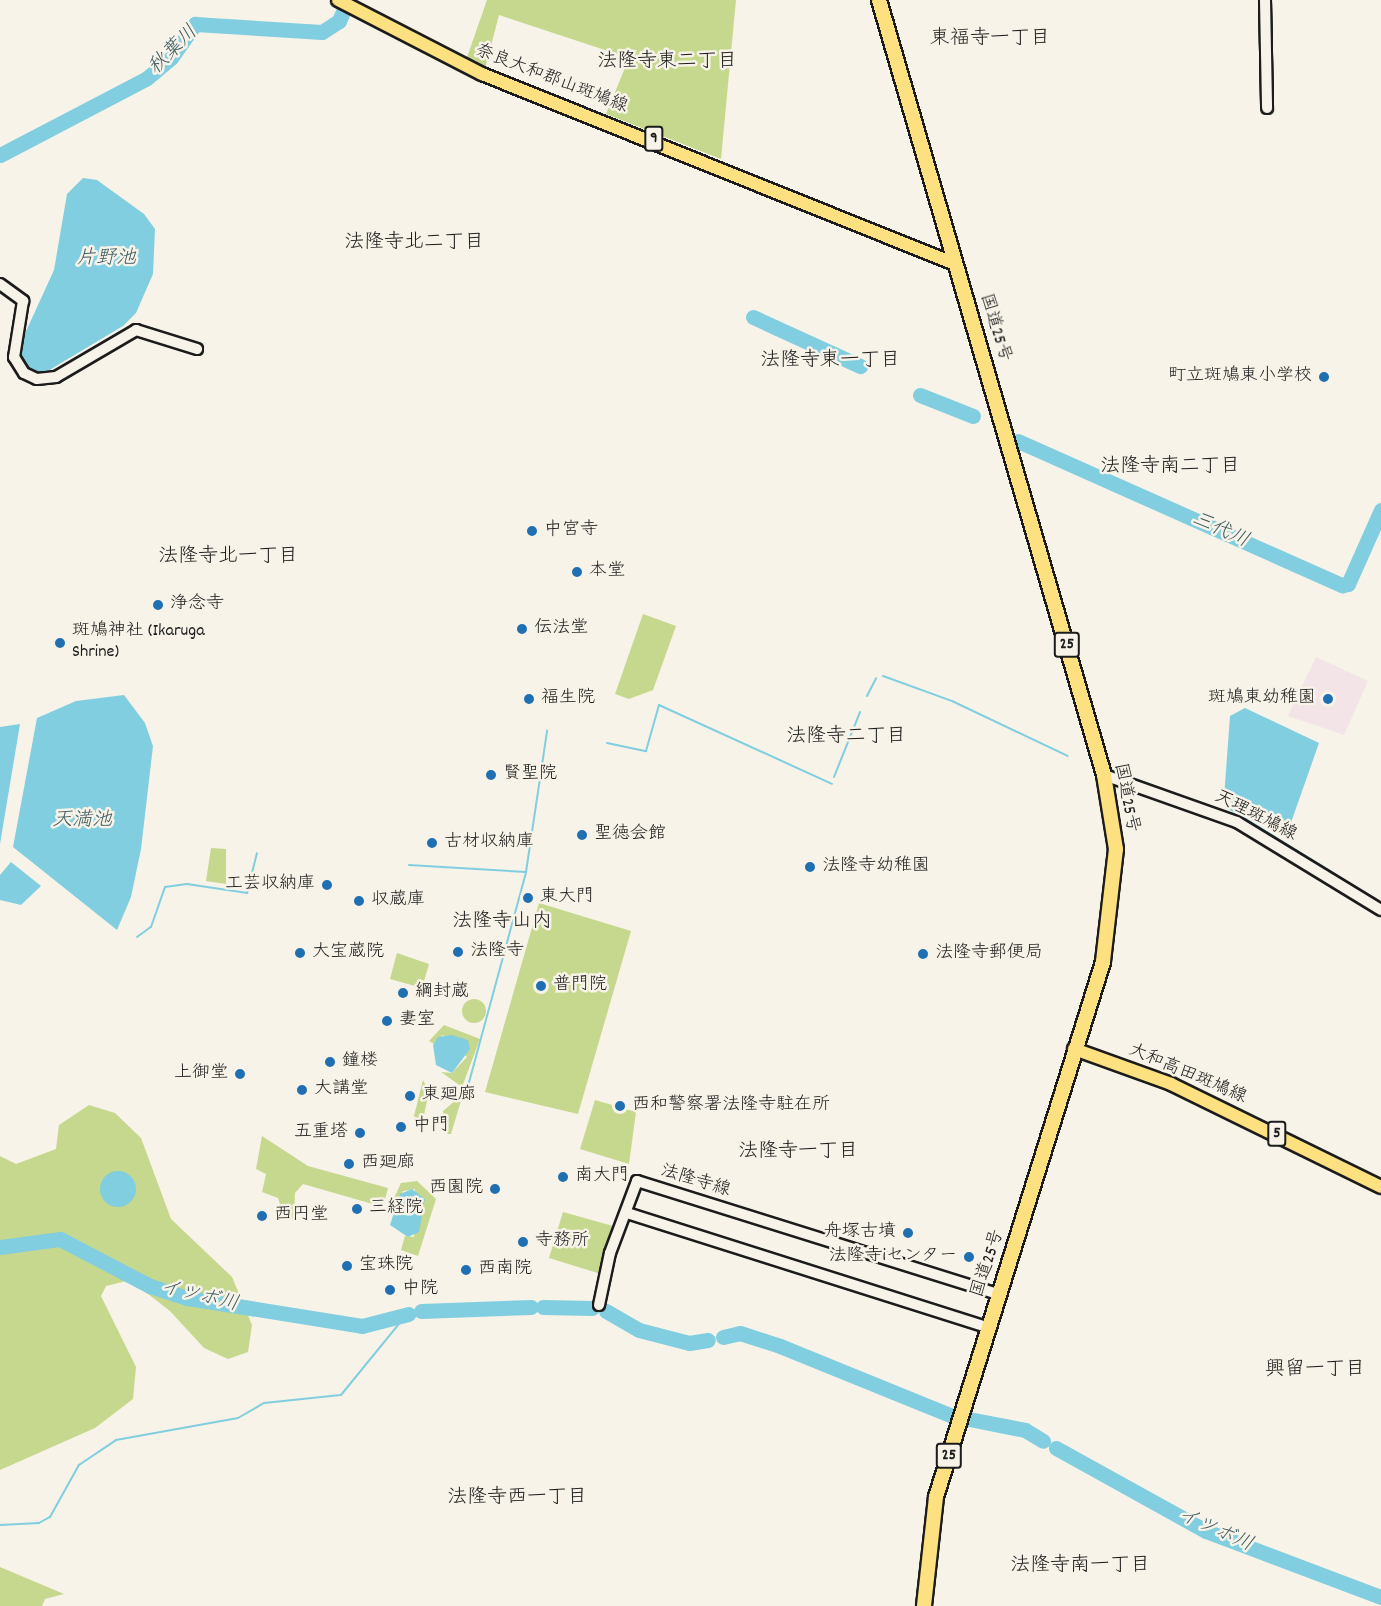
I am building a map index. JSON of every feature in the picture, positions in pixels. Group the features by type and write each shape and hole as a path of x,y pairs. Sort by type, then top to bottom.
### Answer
{"highway":[{"name":"国道25号","path":"879,0 1104,775 1116,849 1112,915 1074,1049 936,1497 924,1606"}],"main road":[{"path":"1265,0 1267,108"},
{"name":"奈良大和郡山斑鳩線","path":"339,1 482,74 955,264"},
{"path":"0,284 23,301 25,316 14,357 24,373 37,379 56,377 136,330 197,350"},
{"name":"天理斑鳩線","path":"1104,775 1236,822 1381,910"},
{"name":"大和高田斑鳩線","path":"1074,1049 1171,1084 1381,1187"},
{"name":"法隆寺線","path":"627,1214 637,1181 998,1294"},
{"path":"599,1305 610,1253 627,1214 987,1327"}],"shaded area":[{"name":"斑鳩東幼稚園","path":"1316,657 1368,681 1344,735 1288,716"}],"green space":[{"path":"487,0 736,0 721,159 606,114 629,58 499,15 485,69 466,60"},
{"path":"643,614 676,626 653,690 629,699 615,694"},
{"path":"211,848 226,849 226,884 206,881"},
{"path":"539,903 631,931 578,1114 485,1092"},
{"path":"397,953 429,964 422,988 390,979"},
{"path":"474,999 482,1003 486,1011 482,1019 474,1023 466,1019 462,1011 466,1003"},
{"path":"444,1025 480,1039 462,1087 441,1072 452,1073 467,1057 443,1035 434,1044 429,1041"},
{"path":"423,1080 429,1092 422,1124 414,1116"},
{"path":"463,1094 451,1134 447,1134 443,1111"},
{"path":"595,1100 636,1112 629,1164 580,1149"},
{"path":"89,1105 115,1113 141,1138 171,1219 232,1277 252,1325 248,1352 228,1359 204,1348 170,1311 130,1280 106,1286 101,1296 136,1367 133,1399 95,1428 0,1470 0,1156 16,1164 56,1149 59,1125"},
{"path":"262,1136 308,1166 388,1188 383,1207 303,1184 295,1193 294,1219 285,1220 278,1198 262,1192 266,1174 256,1169"},
{"path":"417,1181 436,1199 418,1256 401,1250 405,1236 414,1237 415,1189 403,1191 393,1211 389,1209 401,1183"},
{"path":"563,1212 613,1226 604,1275 549,1258"},
{"path":"0,1567 64,1594 45,1599 42,1606 0,1606"}],"water":[{"name":"片野池","path":"83,178 97,180 144,214 155,229 153,274 136,313 123,326 41,375 22,366 17,351 54,270 67,194"},
{"name":"天満池","path":"124,695 145,723 153,746 141,849 131,897 117,930 13,847 37,718 76,701"},
{"path":"1245,708 1319,743 1287,834 1224,798 1230,716"},
{"path":"20,724 0,844 0,727"},
{"path":"11,862 41,886 21,905 0,900 0,875"},
{"path":"452,1035 468,1040 470,1049 452,1073 436,1065 433,1045 438,1037"},
{"path":"118,1171 131,1176 136,1189 131,1202 118,1207 105,1202 100,1189 105,1176"},
{"path":"412,1189 425,1199 419,1232 408,1237 390,1225 400,1194"}],"waterway":[{"name":"秋葉川","path":"0,155 147,78 171,58 195,24 322,32 339,21 348,0"},
{"path":"753,317 860,366"},
{"path":"920,395 973,416"},
{"name":"三代川","path":"1018,441 1342,585 1348,584 1381,510"},
{"path":"883,676 952,701 1068,756"},
{"path":"867,696 876,678"},
{"path":"607,743 646,751 659,705 832,784"},
{"path":"834,777 860,712"},
{"path":"409,865 526,872 547,731"},
{"path":"1111,770 1209,806"},
{"path":"1230,809 1381,903"},
{"path":"137,937 151,927 165,887 187,884 247,893 257,853"},
{"path":"468,1086 526,872"},
{"name":"イツボ川","path":"0,1247 60,1239 150,1286 188,1298 362,1326 408,1314"},
{"name":"イツボ川","path":"421,1311 531,1307"},
{"name":"イツボ川","path":"543,1307 592,1308"},
{"name":"イツボ川","path":"606,1311 639,1330 689,1343 708,1340"},
{"path":"0,1525 39,1523 50,1517 79,1465 116,1440 238,1418 264,1403 341,1395 407,1314"},
{"name":"イツボ川","path":"723,1337 740,1333 780,1346 955,1417"},
{"name":"イツボ川","path":"969,1419 1025,1430 1043,1441"},
{"name":"イツボ川","path":"1056,1448 1206,1531 1381,1597"}],"place":[{"name":"町立斑鳩東小学校","path":"1324,377"},
{"name":"中宮寺","path":"532,531"},
{"name":"本堂","path":"577,572"},
{"name":"浄念寺","path":"158,605"},
{"name":"伝法堂","path":"522,629"},
{"name":"斑鳩神社 (Ikaruga Shrine)","path":"60,643"},
{"name":"福生院","path":"529,699"},
{"name":"斑鳩東幼稚園","path":"1328,699"},
{"name":"賢聖院","path":"491,775"},
{"name":"聖徳会館","path":"582,835"},
{"name":"古材収納庫","path":"432,843"},
{"name":"法隆寺幼稚園","path":"810,867"},
{"name":"工芸収納庫","path":"327,885"},
{"name":"東大門","path":"528,898"},
{"name":"収蔵庫","path":"359,901"},
{"name":"法隆寺","path":"458,952"},
{"name":"大宝蔵院","path":"300,953"},
{"name":"法隆寺郵便局","path":"923,954"},
{"name":"普門院","path":"541,986"},
{"name":"綱封蔵","path":"403,993"},
{"name":"妻室","path":"387,1021"},
{"name":"鐘楼","path":"330,1062"},
{"name":"上御堂","path":"240,1074"},
{"name":"大講堂","path":"302,1090"},
{"name":"東廻廊","path":"410,1096"},
{"name":"西和警察署法隆寺駐在所","path":"620,1106"},
{"name":"中門","path":"401,1127"},
{"name":"五重塔","path":"360,1133"},
{"name":"西廻廊","path":"349,1164"},
{"name":"南大門","path":"563,1177"},
{"name":"西園院","path":"495,1189"},
{"name":"三経院","path":"357,1209"},
{"name":"西円堂","path":"262,1216"},
{"name":"舟塚古墳","path":"908,1233"},
{"name":"寺務所","path":"523,1242"},
{"name":"法隆寺iセンター","path":"969,1257"},
{"name":"宝珠院","path":"347,1266"},
{"name":"西南院","path":"466,1270"},
{"name":"中院","path":"390,1290"}],"district":[{"name":"東福寺一丁目","path":"990,39"},
{"name":"法隆寺東二丁目","path":"667,62"},
{"name":"法隆寺北二丁目","path":"414,243"},
{"name":"法隆寺東一丁目","path":"830,361"},
{"name":"法隆寺南二丁目","path":"1170,467"},
{"name":"法隆寺北一丁目","path":"228,557"},
{"name":"法隆寺二丁目","path":"846,737"},
{"name":"法隆寺山内","path":"502,922"},
{"name":"法隆寺一丁目","path":"798,1152"},
{"name":"興留一丁目","path":"1315,1370"},
{"name":"法隆寺西一丁目","path":"517,1498"},
{"name":"法隆寺南一丁目","path":"1080,1566"}]}
